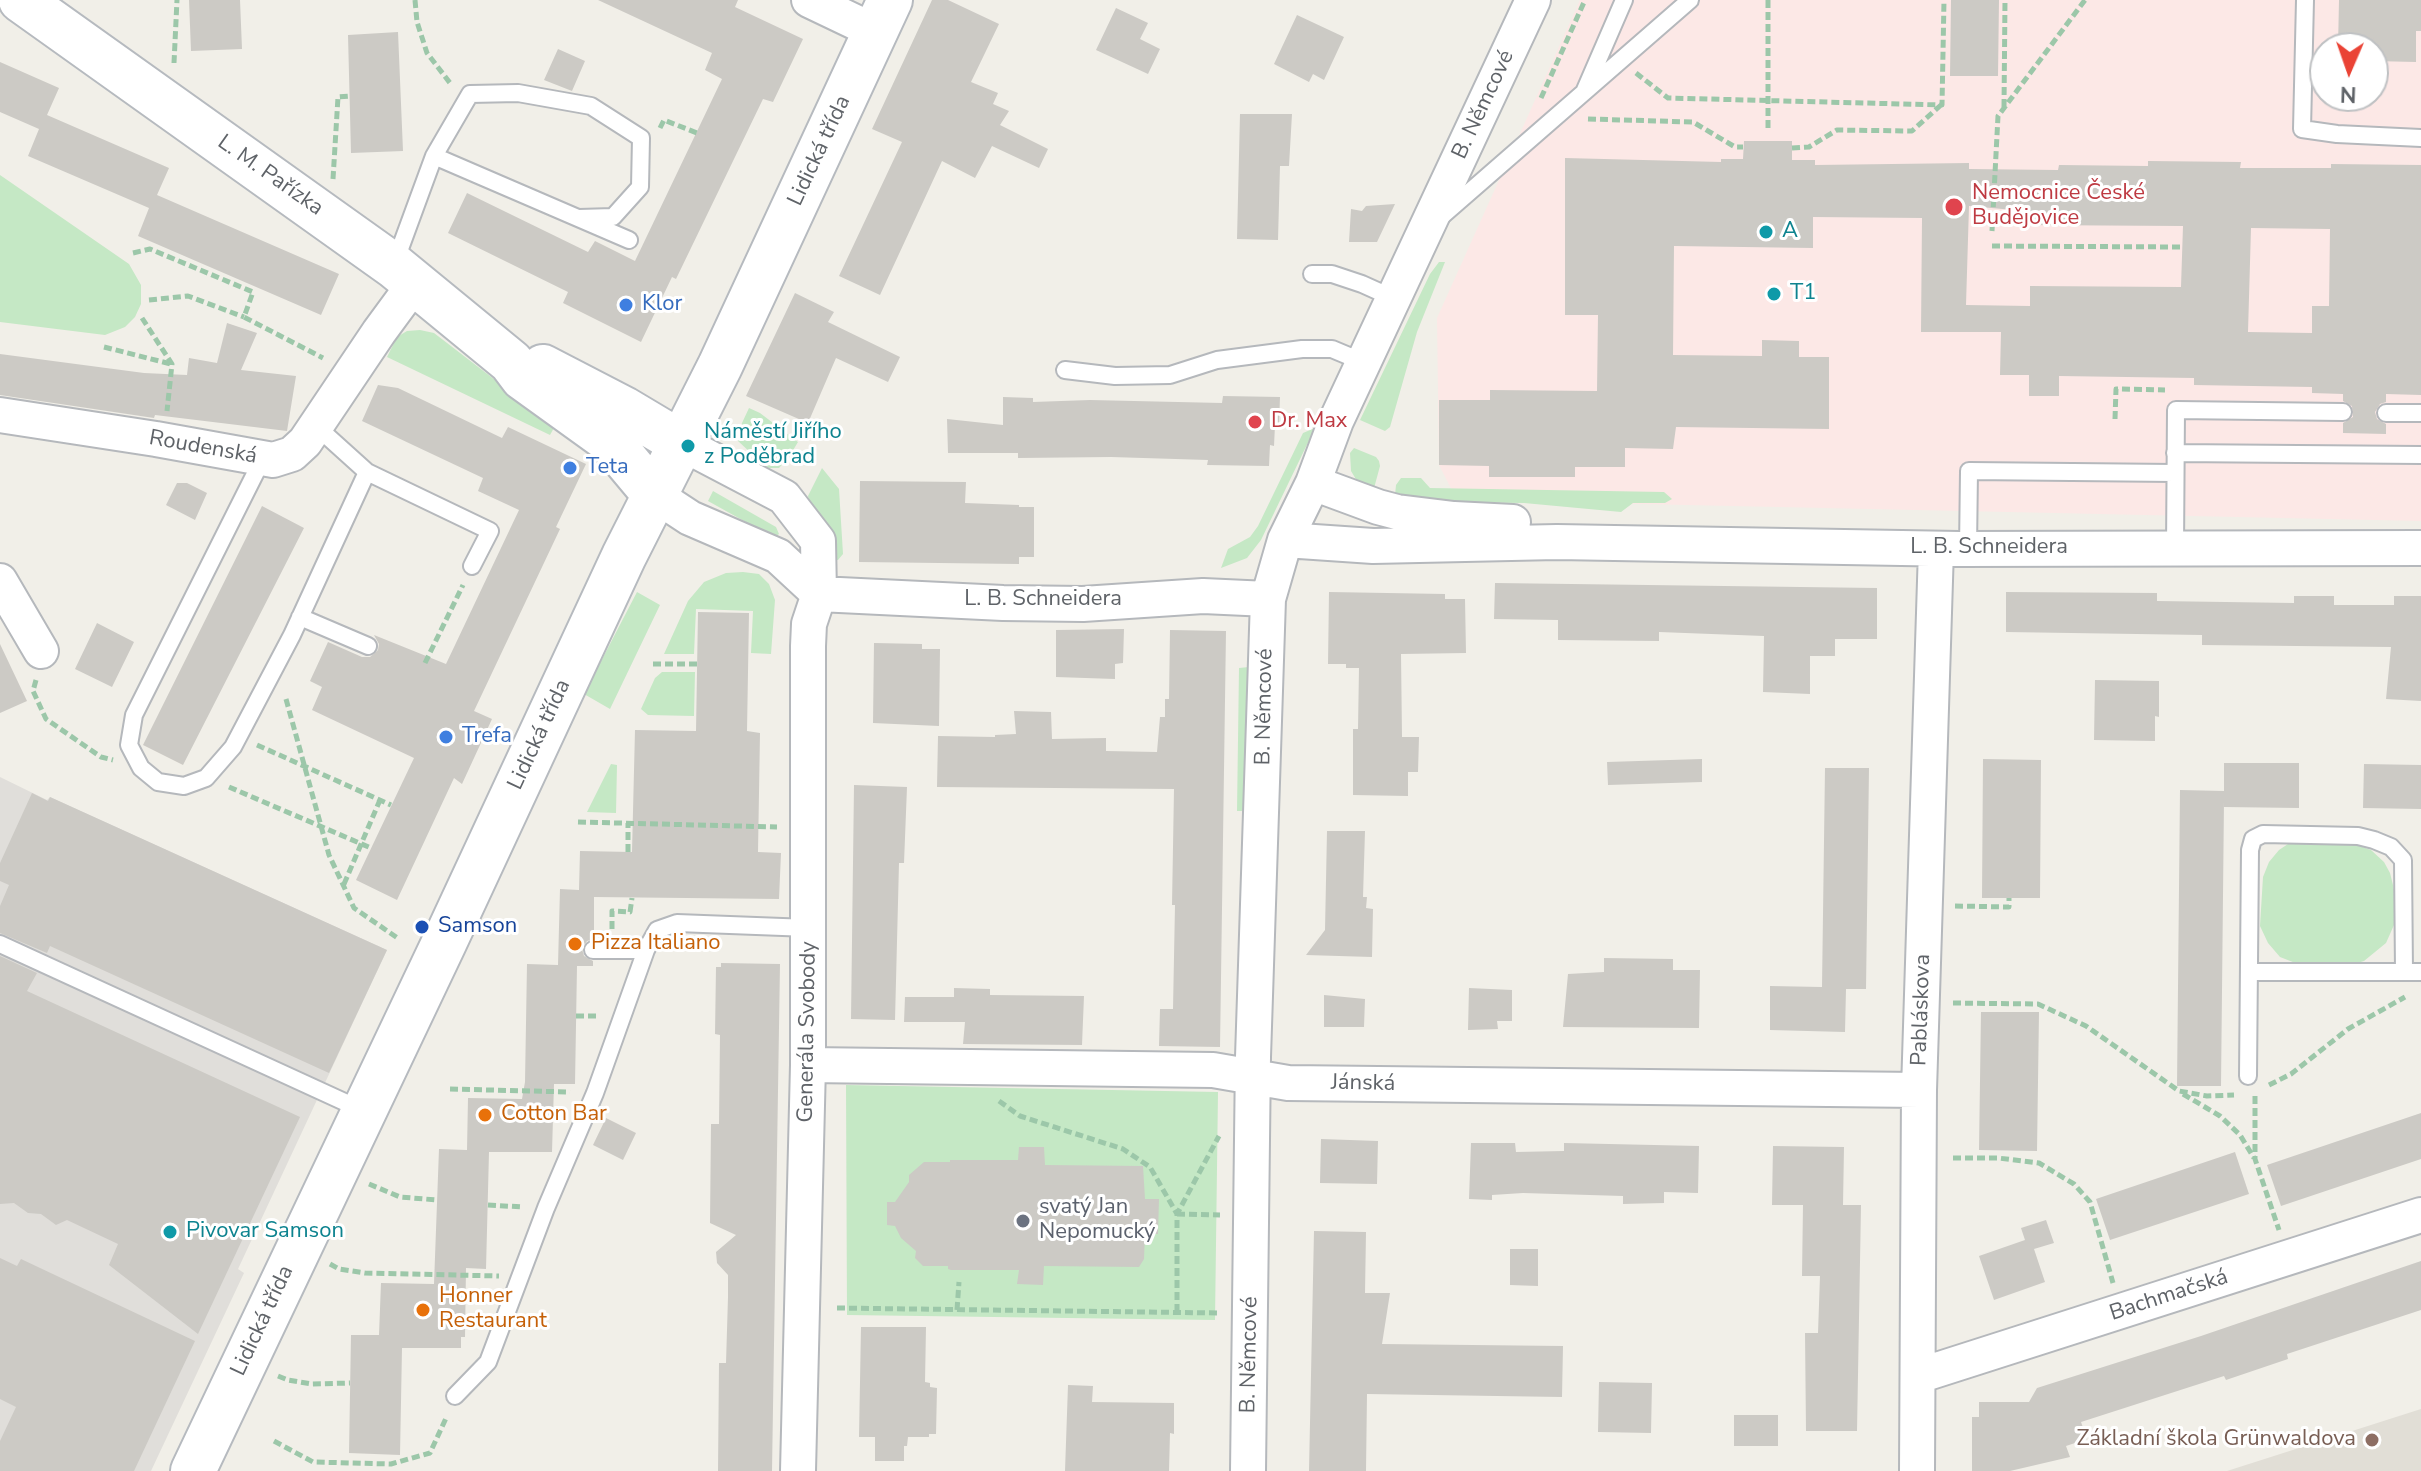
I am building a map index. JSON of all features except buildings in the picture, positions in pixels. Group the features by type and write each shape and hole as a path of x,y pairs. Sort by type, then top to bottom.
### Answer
{"street":[{"name":"L. M. Pařízka","path":"21,0 404,275 511,362 523,378 609,440 655,495"},
{"path":"809,0 883,16"},
{"name":"B. Němcové","path":"1248,1471 1253,1077 1268,599 1285,540 1313,483 1336,421 1533,0"},
{"name":"Lidická třída","path":"193,1471 624,556 711,385 883,16"},
{"name":"Roudenská","path":"0,415 273,460 292,454 305,442 352,372 404,275"},
{"path":"511,362 531,360 681,443"},
{"name":"Generála Svobody","path":"681,443 784,497 818,541 819,594 809,624 808,646 808,1065 798,1471"},
{"name":"L. B. Schneidera","path":"1313,483 1378,507 1454,519 1513,522 1557,542"},
{"path":"655,495 690,518 778,556 819,594"},
{"name":"L. B. Schneidera","path":"1285,540 1373,546 1557,542 1952,549 2421,548"},
{"name":"Pabláskova","path":"1917,1471 1919,1090 1926,905 1952,549"},
{"path":"0,581 41,651"},
{"name":"L. B. Schneidera","path":"819,594 1083,604 1203,596 1268,599"},
{"name":"Jánská","path":"808,1065 1213,1070 1288,1083 1919,1090"},
{"name":"Bachmačská","path":"1918,1376 2421,1215"}],"lane":[{"path":"1582,96 1624,0"},
{"path":"1426,229 1690,0"},
{"path":"2305,0 2302,129 2421,138"},
{"path":"404,275 434,156 470,94 518,93 591,106 641,138 640,187 613,217 579,218"},
{"path":"434,156 629,240"},
{"path":"1312,274 1332,274 1393,298"},
{"path":"1065,370 1115,376 1170,375 1217,360 1302,349 1332,349 1363,362"},
{"path":"2175,549 2176,410 2343,412"},
{"path":"2386,413 2421,413"},
{"path":"316,426 367,472 490,531 472,566"},
{"path":"2175,453 2421,455"},
{"path":"263,458 134,715 129,745 141,768 158,782 184,786 206,778 233,747 300,617 367,472"},
{"path":"1952,549 1969,471 2175,473"},
{"path":"300,617 368,646"},
{"path":"2248,1076 2250,850 2253,839 2263,834 2358,836 2391,847 2403,860 2413,972 2249,972"},
{"path":"455,1396 488,1362 546,1208 595,1093 646,950 657,930 677,923 809,928"},
{"path":"0,944 363,1110"},
{"path":"593,950 646,950"}],"path":[{"path":"174,69 177,0"},
{"path":"415,0 417,22 427,53 465,103"},
{"path":"1536,107 1585,0"},
{"path":"1768,0 1768,129"},
{"path":"1792,148 1809,147 1837,130 1912,131 1942,105 1944,0"},
{"path":"2004,107 2005,0"},
{"path":"1992,231 1998,116 2085,0"},
{"path":"1634,71 1668,98 1942,105"},
{"path":"333,180 338,97 350,96"},
{"path":"1579,119 1693,122 1735,147 1743,147"},
{"path":"1992,246 2182,247"},
{"path":"133,253 150,249 253,292 244,317"},
{"path":"149,300 188,296 244,317 352,372"},
{"path":"142,318 172,364 170,441"},
{"path":"104,347 172,364"},
{"path":"2115,419 2116,389 2181,390 2181,410"},
{"path":"425,663 472,566"},
{"path":"41,651 33,691 46,719 101,757 141,768"},
{"path":"276,664 329,855 354,908 399,939"},
{"path":"653,664 697,664"},
{"path":"238,737 391,805"},
{"path":"206,778 371,848"},
{"path":"343,886 380,800"},
{"path":"578,822 779,827"},
{"path":"628,823 628,852"},
{"path":"612,950 612,911 630,912 632,898"},
{"path":"1926,905 2009,907 2009,898"},
{"path":"1952,1003 2038,1004"},
{"path":"2248,1076 2255,1093 2255,1159"},
{"path":"450,1089 595,1093"},
{"path":"2179,1091 2220,1116 2240,1135 2255,1159 2288,1258"},
{"path":"997,1099 1020,1116 1123,1149 1150,1167 1177,1214"},
{"path":"1177,1312 1177,1214 1223,1129"},
{"path":"1953,1158 1998,1158 2039,1163 2074,1184 2090,1202 2121,1311"},
{"path":"336,1169 400,1197 437,1200"},
{"path":"488,1205 546,1208"},
{"path":"1177,1214 1219,1215"},
{"path":"297,1248 339,1269 365,1273 520,1277"},
{"path":"957,1310 959,1282"},
{"path":"837,1308 1221,1313"},
{"path":"244,1361 288,1380 312,1384 350,1383"},
{"path":"274,1441 313,1462 391,1464 430,1453 455,1396"}],"shaded area":[{"name":"Nemocnice České Budějovice","path":"1580,0 2421,0 2421,521 1457,500 1439,465 1437,318"},
{"name":"Samson","path":"0,777 387,950 238,1269 244,1273 151,1471 0,1471"},
{"name":"Základní škola Grünwaldova","path":"2421,1409 2421,1471 2227,1471"}],"green space":[{"path":"0,175 129,264 141,285 141,304 135,317 125,327 105,335 0,322"},
{"path":"1439,262 1445,262 1417,332 1390,427 1385,431 1360,420 1430,274"},
{"path":"407,331 434,333 555,426 550,435 387,357 397,337"},
{"path":"749,408 798,442 779,468 767,468 738,441"},
{"path":"1315,428 1261,540 1247,558 1221,568 1228,549 1250,537 1258,526 1303,433"},
{"path":"1354,448 1379,461 1373,492 1357,481 1351,471 1350,453"},
{"path":"822,468 839,489 843,554 838,560 828,561 808,496"},
{"path":"1401,478 1421,478 1430,488 1664,492 1672,499 1665,503 1633,503 1621,512 1524,503 1444,502 1395,495"},
{"path":"713,491 776,527 779,534 771,536 708,501"},
{"path":"726,573 759,574 769,584 775,600 771,654 751,653 753,611 696,609 694,654 664,654 688,601 704,582"},
{"path":"637,592 660,605 610,709 584,694"},
{"path":"1249,667 1248,811 1237,811 1239,668"},
{"path":"662,672 695,672 694,716 648,715 641,709 655,678"},
{"path":"611,764 617,765 616,813 587,812"},
{"path":"2291,842 2354,844 2371,850 2384,862 2394,889 2394,925 2386,943 2364,961 2303,966 2280,957 2268,943 2260,926 2263,877 2269,862"},
{"path":"846,1085 1218,1092 1215,1320 847,1315"}],"place":[{"name":"Nemocnice České Budějovice","path":"1954,207"},
{"name":"A","path":"1766,232"},
{"name":"T1","path":"1774,294"},
{"name":"Klor","path":"626,305"},
{"name":"Dr. Max","path":"1255,422"},
{"name":"Náměstí Jiřího z Poděbrad","path":"688,446"},
{"name":"Teta","path":"570,468"},
{"name":"Trefa","path":"446,737"},
{"name":"Samson","path":"422,927"},
{"name":"Pizza Italiano","path":"575,944"},
{"name":"Cotton Bar","path":"485,1115"},
{"name":"svatý Jan Nepomucký","path":"1023,1221"},
{"name":"Pivovar Samson","path":"170,1232"},
{"name":"Honner Restaurant","path":"423,1310"},
{"name":"Základní škola Grünwaldova","path":"2372,1440"}]}
